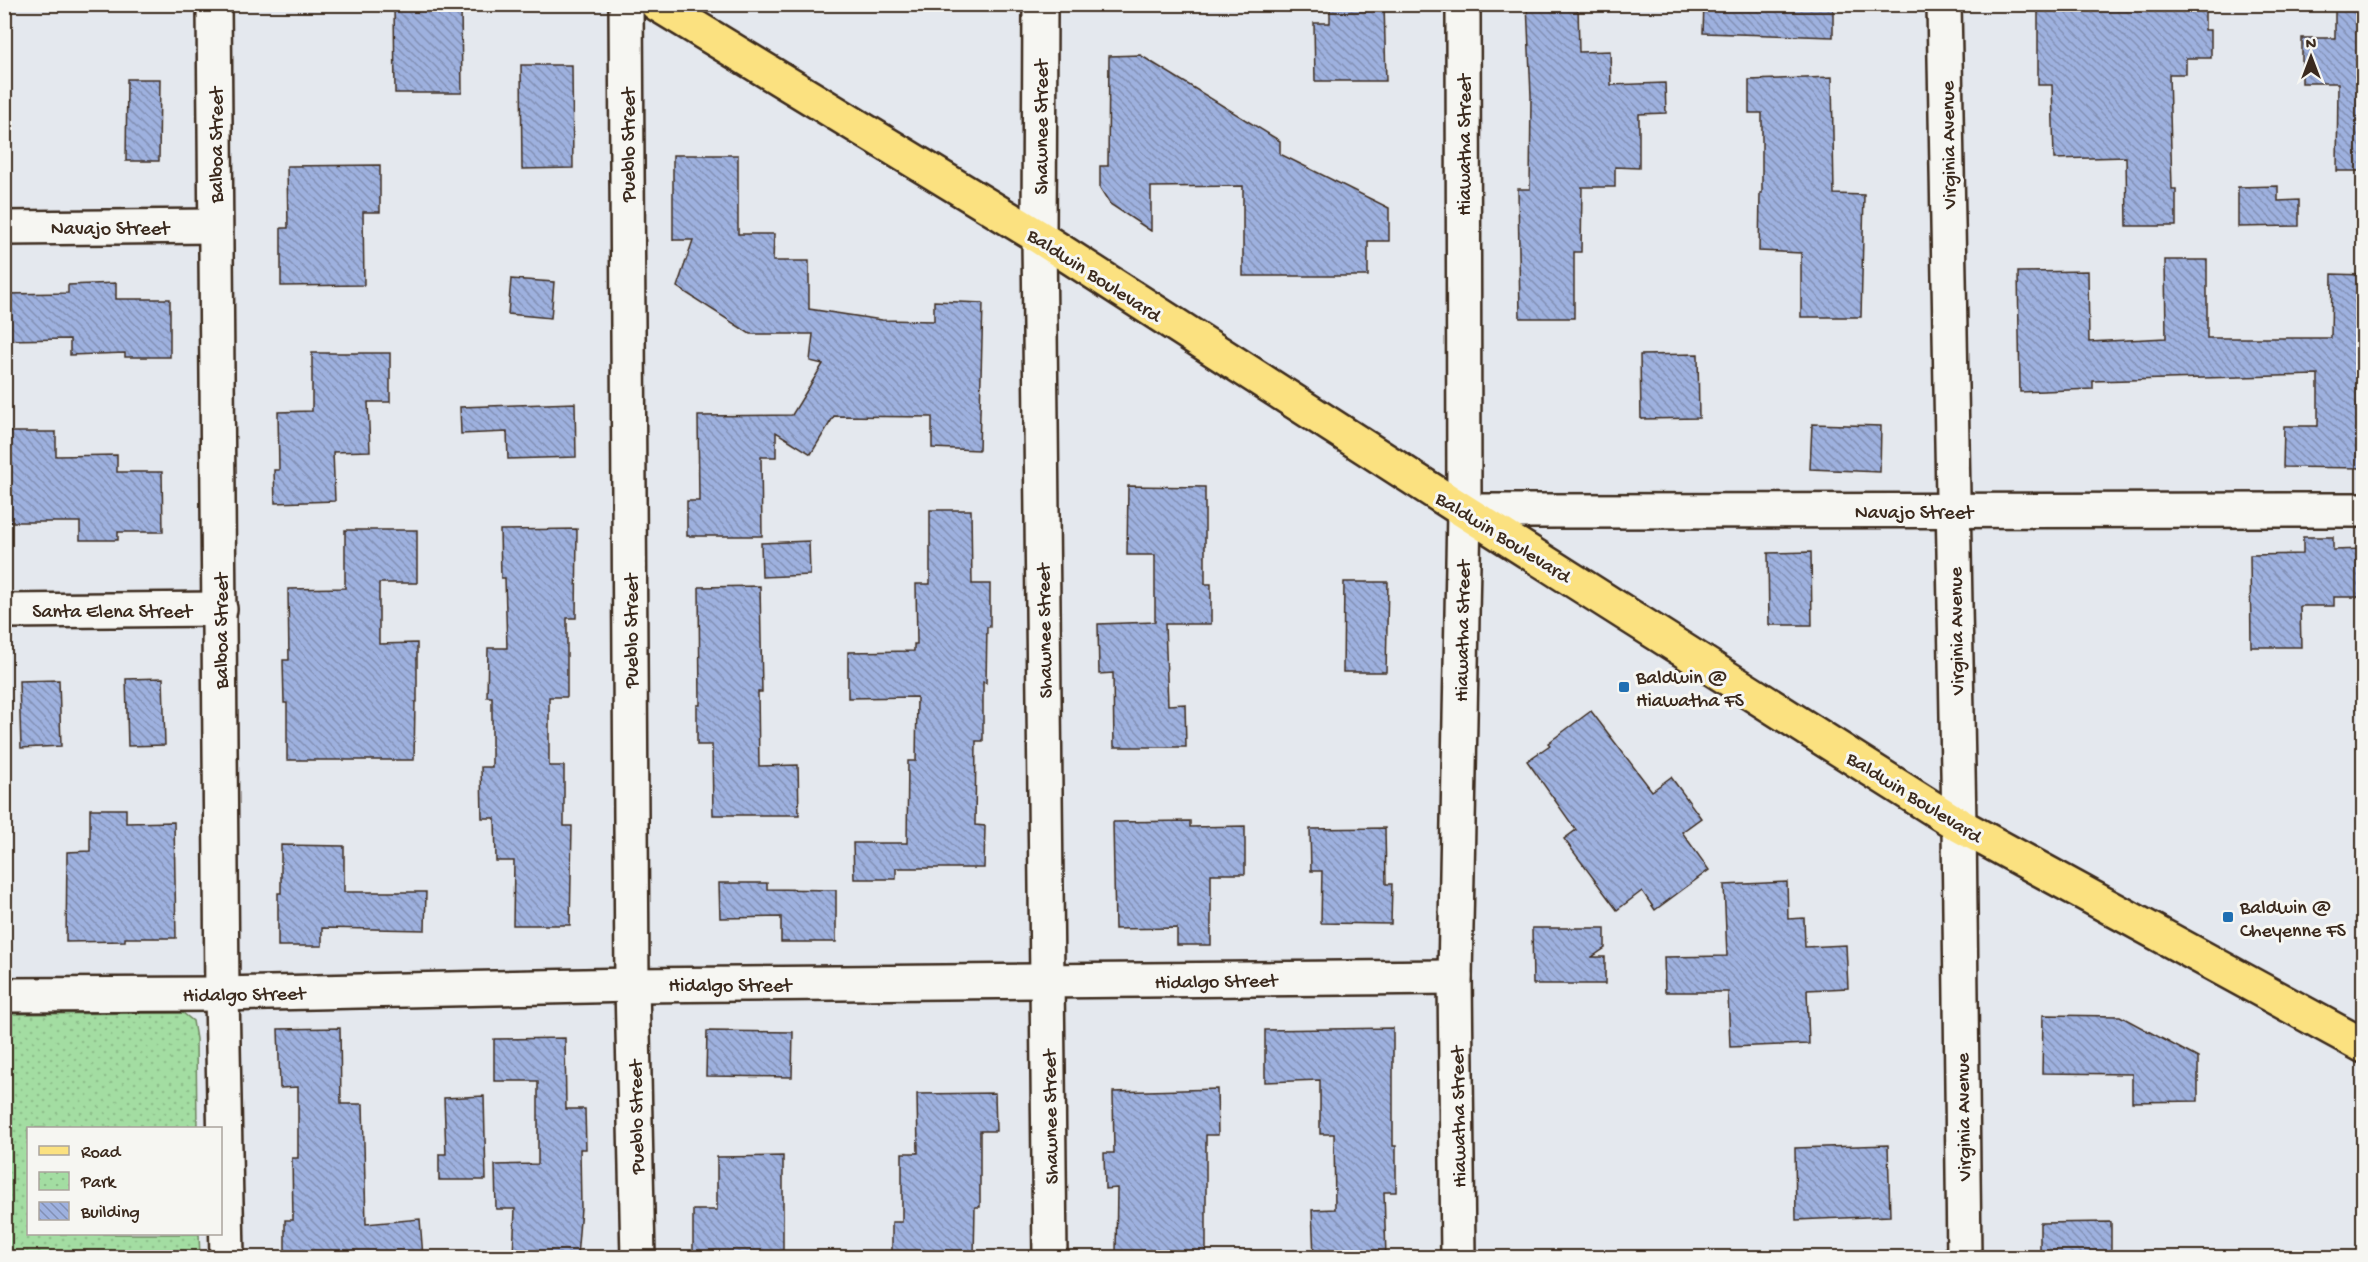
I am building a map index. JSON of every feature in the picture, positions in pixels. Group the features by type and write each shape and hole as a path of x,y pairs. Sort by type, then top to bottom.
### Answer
{"main road":[{"name":"Baldwin Boulevard","path":"657,4 1039,237 1464,511 1959,825 2364,1046"}],"street":[{"name":"Balboa Street","path":"214,4 222,994 227,1257"},
{"name":"Pueblo Street","path":"626,4 632,985 638,1257"},
{"name":"Shawnee Street","path":"1040,4 1039,237 1050,1257"},
{"name":"Hiawatha Street","path":"1458,1257 1455,977 1464,511 1463,4"},
{"name":"Virginia Avenue","path":"1944,4 1959,825 1964,1257"},
{"name":"Navajo Street","path":"4,228 215,226"},
{"name":"Navajo Street","path":"1464,511 2364,510"},
{"name":"Santa Elena Street","path":"4,610 220,609"},
{"name":"Hidalgo Street","path":"4,995 222,994 632,985 1455,977"}],"green space":[{"path":"183,1013 193,1021 196,1039 197,1127 27,1127 27,1235 199,1235 200,1257 5,1257 5,1014"}],"building":[{"path":"394,4 461,4 462,93 395,93"},
{"path":"1330,4 1384,4 1386,81 1315,81 1314,23 1330,23"},
{"path":"1527,4 1578,4 1579,52 1610,51 1611,85 1665,83 1666,113 1639,114 1639,168 1615,167 1615,187 1582,187 1581,252 1574,252 1574,318 1520,318 1518,189 1530,189 1531,96"},
{"path":"1704,4 1833,4 1833,37 1703,33"},
{"path":"2038,4 2205,4 2205,30 2211,30 2211,58 2186,58 2186,74 2169,74 2172,189 2176,189 2176,226 2127,226 2126,157 2054,159 2052,85 2038,85"},
{"path":"2335,4 2364,4 2364,171 2337,171 2338,83 2302,83 2302,38 2335,38"},
{"path":"1140,55 1280,141 1280,154 1389,208 1389,241 1368,241 1368,276 1243,276 1243,186 1151,187 1151,231 1110,204 1100,188 1100,166 1108,166 1109,56"},
{"path":"521,65 572,65 573,168 522,169"},
{"path":"1832,77 1834,194 1864,195 1861,317 1801,317 1801,253 1759,251 1762,113 1749,113 1749,80"},
{"path":"127,79 160,79 159,161 126,161"},
{"path":"673,155 738,155 738,234 774,234 773,261 809,261 809,309 882,320 934,321 934,301 983,303 979,450 932,448 932,417 834,416 811,454 776,432 776,457 761,457 762,536 687,536 687,501 699,501 698,416 792,415 823,364 810,361 813,334 750,334 677,287 693,240 673,240"},
{"path":"380,165 380,212 363,212 364,285 281,286 281,228 288,228 287,166"},
{"path":"2278,186 2278,201 2299,200 2299,226 2238,227 2238,187"},
{"path":"2165,260 2207,260 2207,338 2331,338 2332,274 2364,275 2364,468 2283,467 2284,426 2318,426 2318,375 2093,381 2093,389 2020,392 2018,272 2088,271 2089,342 2166,338"},
{"path":"511,279 554,282 551,318 508,314"},
{"path":"116,283 116,299 170,299 170,357 125,357 125,353 70,355 70,339 4,340 4,294 68,293 68,285"},
{"path":"312,353 390,353 390,402 368,402 370,451 333,452 335,501 275,503 274,470 279,470 278,412 312,411"},
{"path":"1698,354 1699,418 1641,419 1640,355"},
{"path":"575,403 576,457 508,459 507,432 461,434 460,407"},
{"path":"1812,424 1881,426 1880,472 1810,469"},
{"path":"4,432 56,432 56,456 117,455 117,472 162,472 163,532 118,532 118,540 80,540 80,522 5,522"},
{"path":"1128,486 1205,487 1205,584 1211,584 1211,624 1165,624 1168,705 1185,704 1186,747 1114,747 1113,673 1099,674 1098,624 1155,622 1155,555 1127,555"},
{"path":"930,510 971,510 972,584 990,584 986,683 983,682 983,741 976,741 975,825 985,826 984,868 896,868 896,879 854,879 853,843 907,843 908,761 916,761 917,697 848,698 848,652 914,651 914,644 917,644 916,584 930,584"},
{"path":"577,529 576,618 567,618 567,697 549,697 549,766 564,766 564,826 572,826 570,925 513,925 514,861 496,861 495,818 482,818 481,767 492,767 492,697 487,697 488,648 507,648 505,578 501,578 500,530"},
{"path":"345,530 417,530 417,583 379,583 379,644 417,643 414,760 287,760 287,703 284,703 283,660 289,660 288,589 345,588"},
{"path":"2303,537 2333,537 2333,550 2364,549 2364,597 2334,597 2334,606 2300,606 2301,647 2251,647 2250,555 2303,554"},
{"path":"809,541 810,575 762,577 761,543"},
{"path":"1811,552 1812,625 1769,625 1768,553"},
{"path":"1344,582 1388,582 1386,672 1343,672"},
{"path":"760,586 762,692 758,692 759,766 798,765 799,815 713,815 712,745 697,745 697,705 700,705 699,587"},
{"path":"163,678 165,745 128,746 126,679"},
{"path":"59,680 61,746 21,748 19,681"},
{"path":"1591,711 1652,791 1671,777 1701,818 1682,832 1709,870 1655,910 1642,891 1617,910 1564,839 1576,830 1527,761"},
{"path":"90,809 126,809 126,823 174,822 176,938 125,938 125,941 66,942 67,852 90,851"},
{"path":"1190,821 1190,827 1245,826 1245,874 1211,874 1211,945 1177,945 1177,928 1115,929 1113,822"},
{"path":"1385,828 1386,884 1392,884 1391,924 1321,923 1322,871 1311,871 1310,829"},
{"path":"281,845 344,846 344,892 426,892 425,930 322,928 322,946 278,946"},
{"path":"1787,882 1788,919 1804,918 1805,947 1846,945 1848,988 1807,990 1809,1044 1730,1047 1728,992 1665,992 1664,957 1727,956 1724,885"},
{"path":"719,883 767,883 767,889 836,890 836,942 781,942 781,917 720,918"},
{"path":"1532,928 1605,928 1605,948 1592,957 1605,957 1605,984 1533,984"},
{"path":"2043,1015 2120,1016 2198,1058 2198,1101 2132,1102 2132,1074 2042,1073"},
{"path":"340,1028 341,1104 363,1104 366,1224 420,1219 423,1257 285,1257 285,1220 293,1220 292,1158 298,1158 298,1087 280,1088 278,1029"},
{"path":"1393,1028 1393,1146 1396,1146 1396,1192 1384,1192 1386,1257 1314,1257 1312,1210 1335,1209 1334,1134 1320,1134 1320,1080 1265,1082 1265,1030"},
{"path":"707,1031 793,1032 792,1077 706,1076"},
{"path":"565,1038 566,1109 585,1109 586,1149 580,1149 581,1208 577,1257 513,1257 515,1209 496,1209 495,1165 538,1164 538,1081 494,1081 494,1039"},
{"path":"1217,1089 1218,1135 1206,1135 1206,1255 1116,1253 1117,1188 1105,1189 1104,1153 1114,1153 1113,1092"},
{"path":"995,1093 996,1131 980,1131 980,1207 975,1207 974,1257 892,1257 892,1222 902,1222 902,1153 918,1153 917,1094"},
{"path":"484,1096 486,1180 439,1180 439,1154 446,1154 444,1098"},
{"path":"1888,1145 1890,1216 1796,1220 1795,1148"},
{"path":"783,1156 783,1257 693,1257 693,1210 717,1210 717,1157"},
{"path":"2111,1222 2111,1257 2040,1257 2040,1223"}],"place":[{"name":"Baldwin @ Hiawatha FS","path":"1624,687"},
{"name":"Baldwin @ Cheyenne FS","path":"2228,917"}]}
